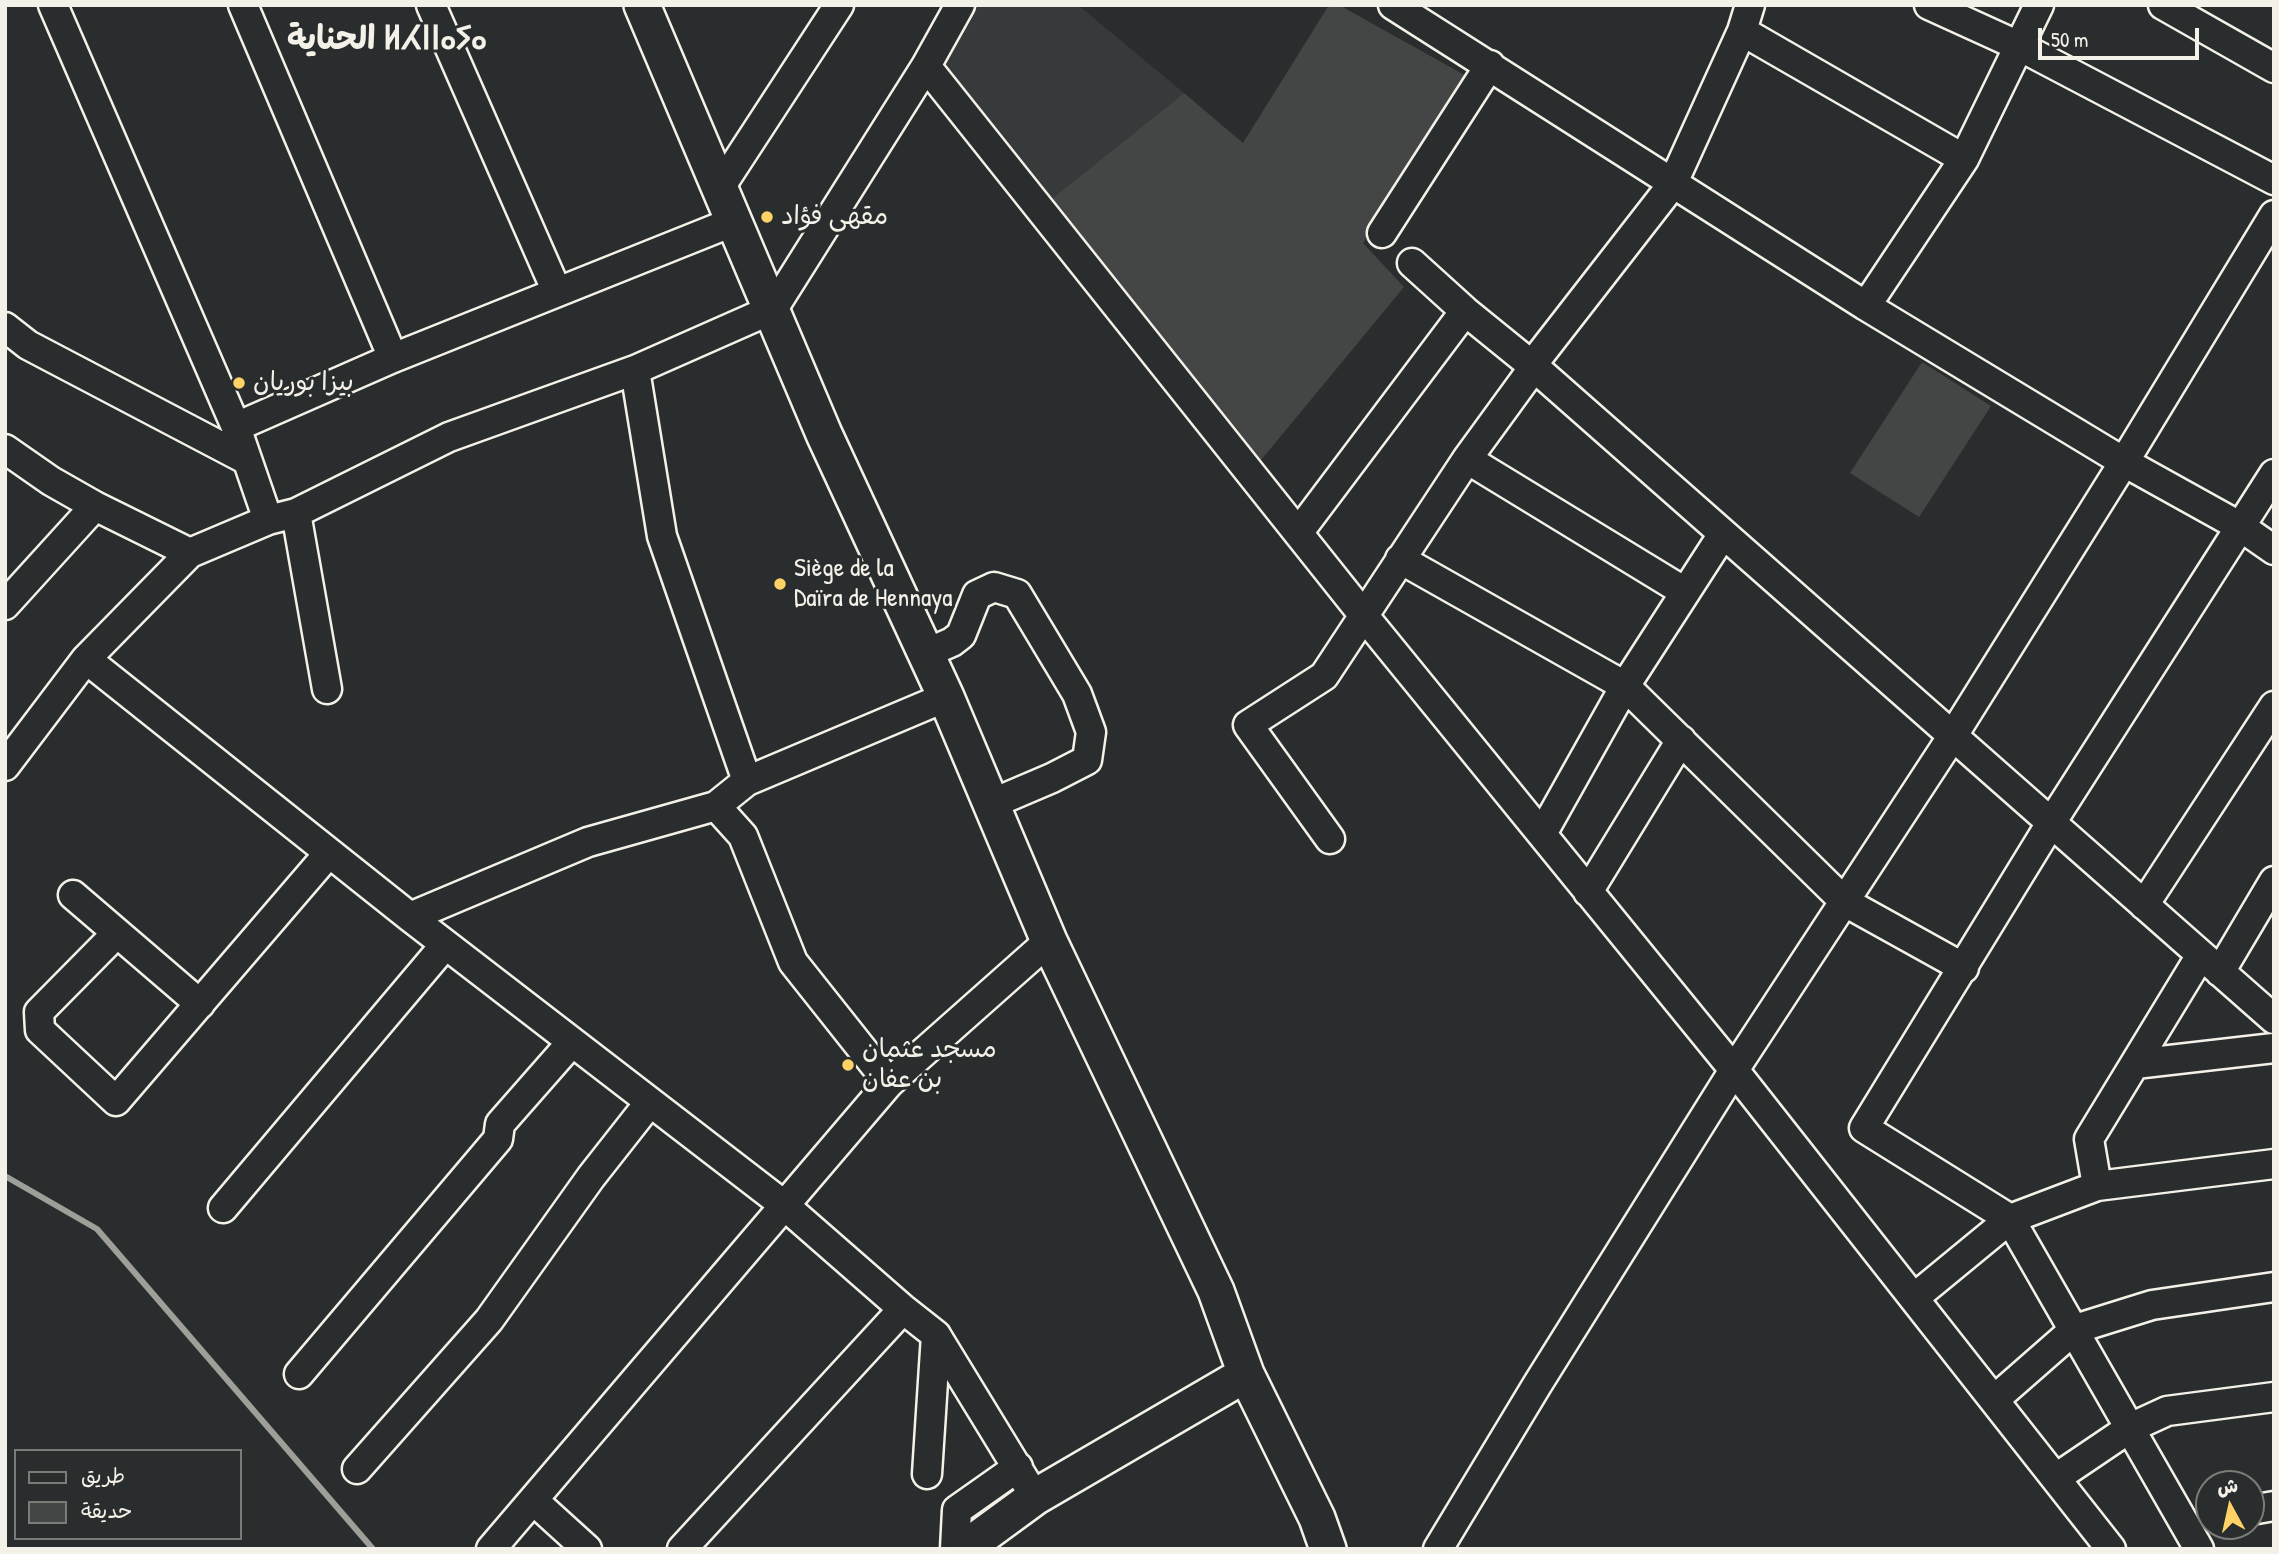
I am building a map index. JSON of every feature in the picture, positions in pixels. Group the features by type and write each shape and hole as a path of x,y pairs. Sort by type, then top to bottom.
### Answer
{"main road":[{"path":"642,5 824,434 927,653 1049,941 1216,1291 1246,1374 1317,1518 1328,1549"},
{"path":"964,1549 1035,1497 1246,1374"}],"street":[{"path":"53,5 236,427 268,520"},
{"path":"243,5 393,358"},
{"path":"431,5 557,292"},
{"path":"720,186 839,5"},
{"path":"5,766 86,659 190,553 268,520 296,513 449,437 635,370 773,309 926,66 960,5"},
{"path":"1394,5 1672,185 1866,306 2124,462 2241,527 2274,550"},
{"path":"1929,5 2020,46 2274,180"},
{"path":"1866,306 1964,159 2039,5"},
{"path":"2163,5 2274,68"},
{"path":"1330,839 1248,725 1324,676 1467,459 1533,366 1672,185 1746,18 1964,159"},
{"path":"1382,233 1490,65"},
{"path":"926,66 1363,614 1734,1070 2111,1549"},
{"path":"1438,1549 1734,1070 1952,737 2274,215"},
{"path":"236,427 393,358 735,221"},
{"path":"1412,263 1465,311 1533,366 2274,1019"},
{"path":"1298,533 1465,311"},
{"path":"5,327 28,345 247,460"},
{"path":"635,370 662,536 747,781"},
{"path":"5,450 95,506 190,553"},
{"path":"1467,459 1685,592"},
{"path":"2195,1528 2130,1428 2010,1219 1864,1128 2051,823 2274,474"},
{"path":"5,605 95,506"},
{"path":"296,513 327,689"},
{"path":"1542,834 1625,687 1723,534"},
{"path":"1400,559 1625,687 1845,902 1964,968"},
{"path":"927,653 961,635 977,595 994,587 1017,593 1077,694 1091,732 1087,760 991,804"},
{"path":"86,659 445,945 784,1205 936,1335 1035,1497"},
{"path":"410,917 588,842 716,806 747,781 946,697"},
{"path":"2144,905 2274,706"},
{"path":"1588,892 1681,740"},
{"path":"716,806 743,836 793,962 889,1083"},
{"path":"117,933 39,1012 40,1030 116,1101 328,852"},
{"path":"2097,1186 2089,1139 2135,1064 2274,881"},
{"path":"73,895 200,1004"},
{"path":"491,1549 889,1083 1049,941"},
{"path":"223,1208 445,945"},
{"path":"299,1374 498,1139 500,1124 572,1042"},
{"path":"2135,1064 2274,1048"},
{"path":"357,1469 489,1320 591,1177 650,1102"},
{"path":"1914,1298 2010,1219 2097,1186 2274,1164"},
{"path":"1994,1400 2074,1329 2152,1306 2274,1286"},
{"path":"682,1549 903,1309"},
{"path":"927,1474 936,1335"},
{"path":"2056,1478 2130,1428 2167,1411 2274,1397"},
{"path":"955,1549 957,1510 1018,1467"},
{"path":"533,1500 587,1549"}],"shaded area":[{"path":"973,5 1078,5 1184,93 1049,201 937,62"}],"green space":[{"path":"1329,5 1339,5 1470,78 1363,243 1404,287 1257,465 1049,201 1184,93 1243,143"},
{"path":"1922,362 1991,406 1919,517 1850,473"}],"waterway":[{"path":"5,1176 97,1229 373,1549"}],"place":[{"name":"مقهى فؤاد","path":"767,217"},
{"name":"بيزا بوريان","path":"239,383"},
{"name":"Siège de la Daïra de Hennaya","path":"780,584"},
{"name":"مسجد عثمان بن عفان","path":"848,1065"}],"district":[{"name":"الحناية ⵍⵃⵏⵏⴰⵢⴰ","path":"387,40"}]}
